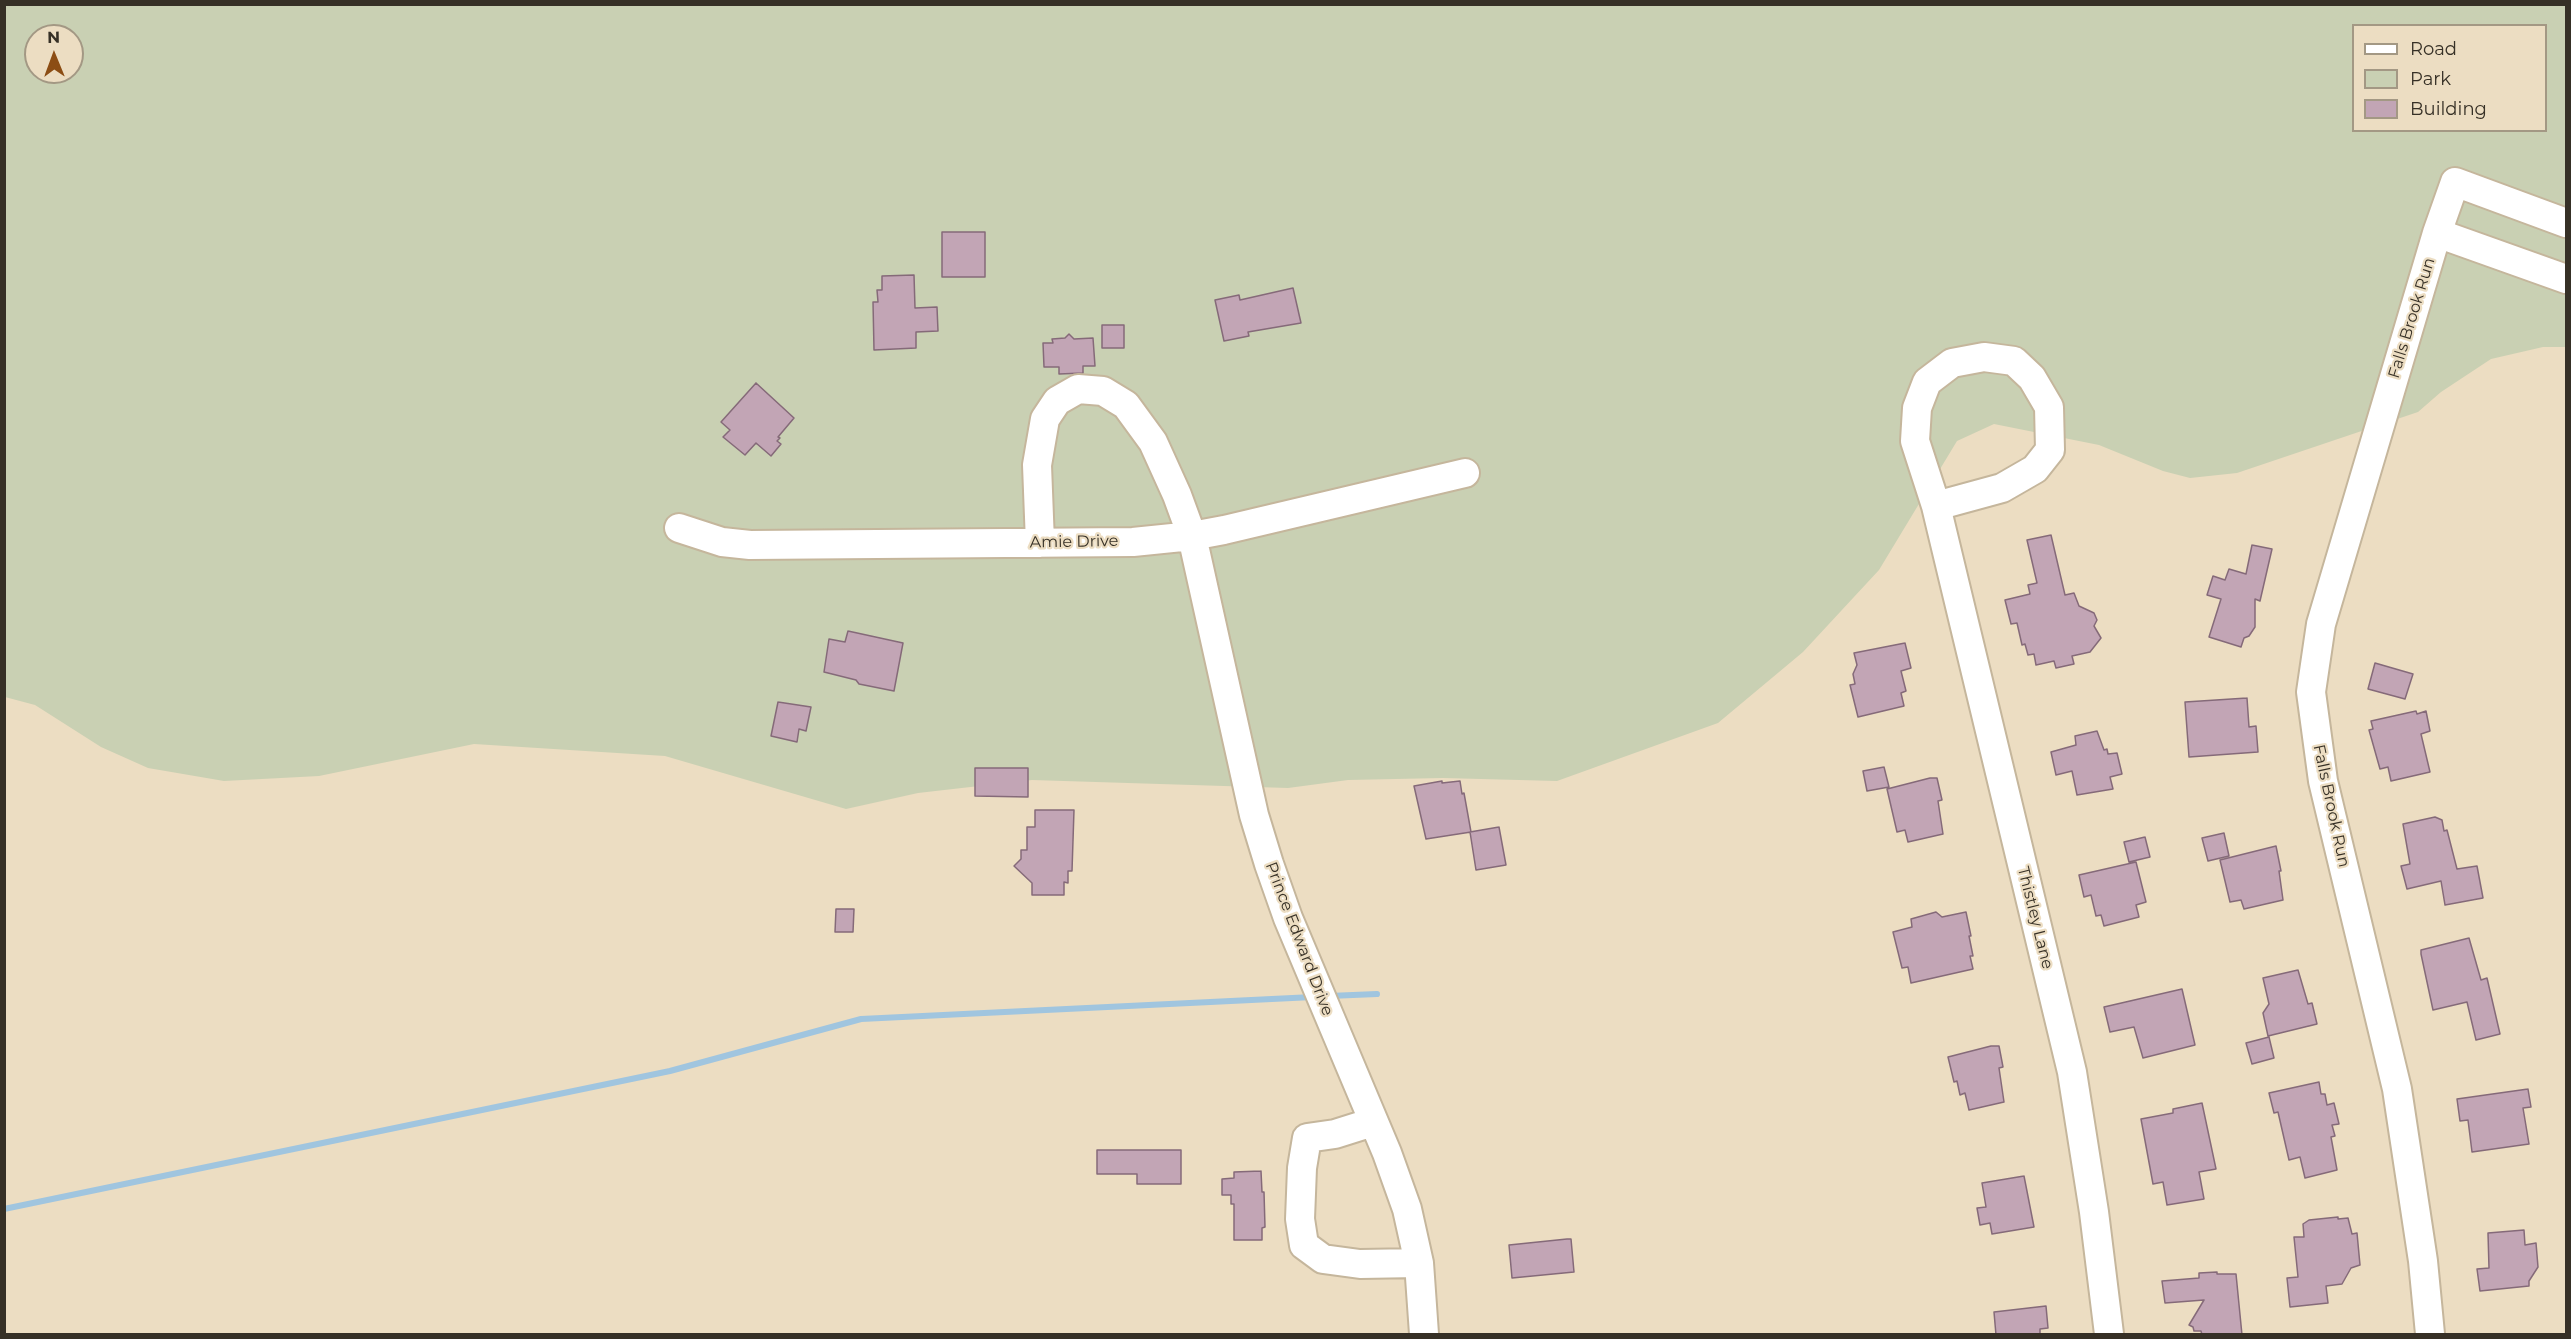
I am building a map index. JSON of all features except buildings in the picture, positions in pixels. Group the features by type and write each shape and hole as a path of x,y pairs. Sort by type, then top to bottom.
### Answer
{"street":[{"name":"Falls Brook Run","path":"2430,1335 2424,1261 2397,1089 2323,781 2311,692 2321,624 2437,233 2455,182 2566,223"},
{"path":"2437,233 2566,279"},
{"name":"Thistley Lane","path":"1936,506 2002,488 2035,470 2050,450 2049,408 2032,378 2014,362 1984,357 1952,363 1927,382 1917,408 1915,441 1936,506 2072,1072 2094,1212 2109,1335"},
{"name":"Prince Edward Drive","path":"1040,543 1037,465 1045,419 1057,401 1078,389 1103,391 1126,405 1153,442 1192,536 1254,815 1269,864 1288,918 1407,1209 1419,1263 1424,1335"},
{"name":"Amie Drive","path":"679,528 722,542 750,545 1132,542 1192,536 1465,473"},
{"path":"1373,1122 1335,1134 1307,1138 1302,1168 1300,1219 1304,1245 1323,1259 1360,1264 1419,1263"}],"green space":[{"path":"4,5 2566,5 2566,347 2543,347 2491,359 2441,392 2418,412 2237,473 2190,478 2163,471 2099,445 1994,424 1957,441 1879,570 1803,652 1718,723 1557,781 1443,778 1348,780 1288,788 1032,780 918,793 846,809 665,756 474,744 319,776 224,781 148,768 101,747 35,705 5,697"}],"waterway":[{"path":"1329,996 1377,994"},
{"path":"4,1209 670,1071 861,1019 1313,997"}]}
